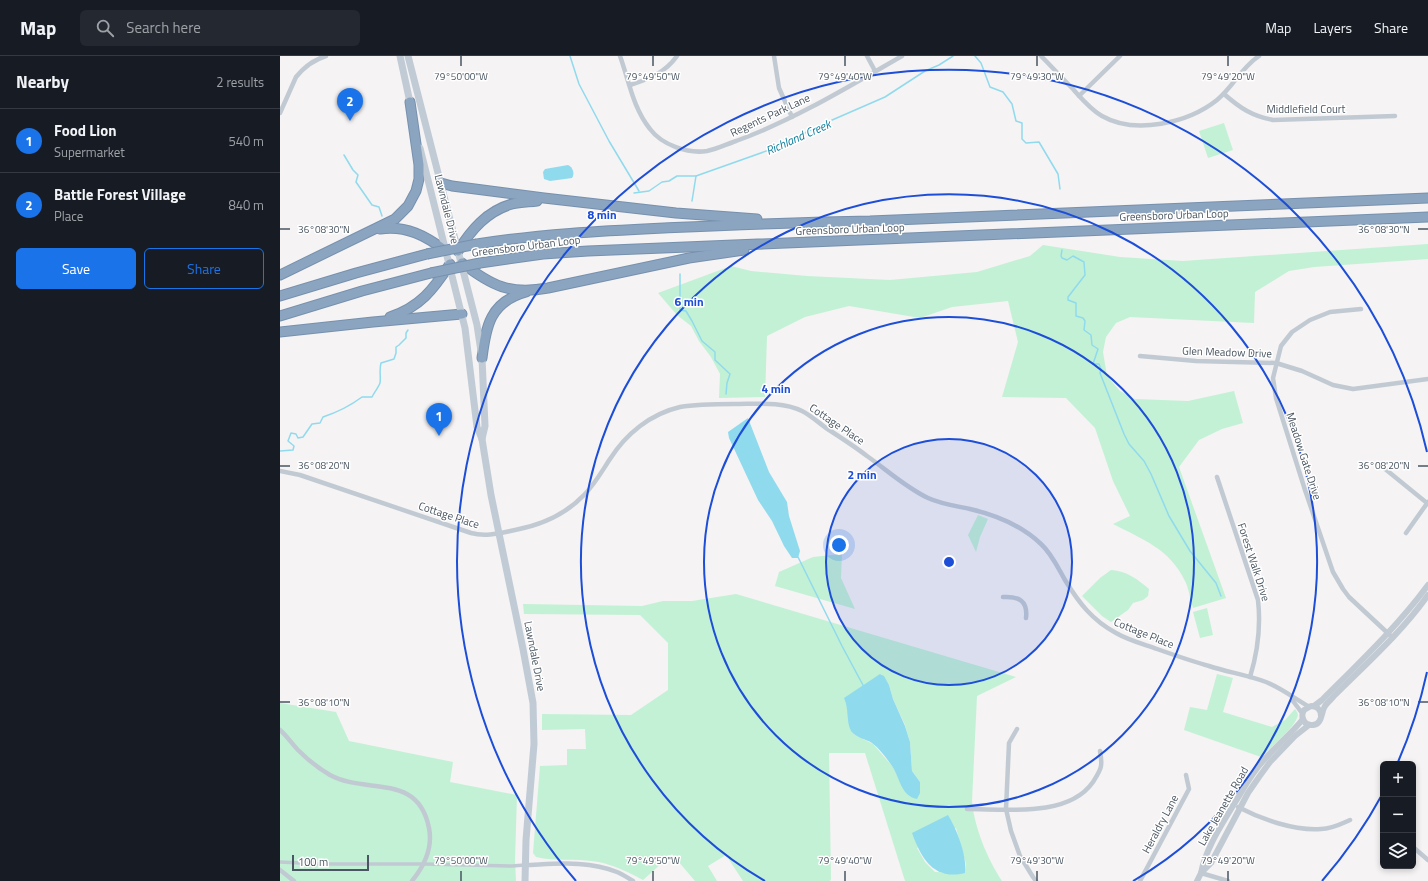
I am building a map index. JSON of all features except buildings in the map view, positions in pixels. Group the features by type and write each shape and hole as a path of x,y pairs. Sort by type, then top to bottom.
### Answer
{"highway":[{"path":"280,275 391,221 399,215 412,199 418,184 419,165 410,102"},
{"path":"441,183 452,186 544,198 682,214 810,222"},
{"path":"373,322 405,311 420,302 433,289 456,259 468,234 490,214 511,204 536,202 544,198"},
{"name":"Greensboro Urban Loop","path":"280,296 364,270 427,254 477,244 565,233 1428,198"},
{"name":"Greensboro Urban Loop","path":"280,316 431,272 520,257 566,252 1428,217"},
{"path":"371,231 390,228 409,230 428,238 446,251"},
{"path":"482,358 486,330 490,320 497,310 511,298 534,290 689,258 791,243"},
{"path":"456,259 480,276 498,286 512,290 534,290"},
{"path":"280,332 462,314"}],"main road":[{"name":"Lawndale Drive","path":"400,56 446,251 456,259 477,326 482,358 485,426 482,439"},
{"name":"Lawndale Drive","path":"408,56 441,183 456,259 462,314 468,343 477,427 482,439 499,533 524,649 533,704 534,744 525,881"}],"street":[{"path":"280,113 296,77 313,62 326,56"},
{"name":"Regents Park Lane","path":"620,56 634,100 650,130 672,146 689,151 708,151 753,135 792,117 902,56"},
{"path":"630,85 654,77 664,71 677,56"},
{"path":"774,56 780,88 792,117"},
{"path":"867,56 875,71"},
{"path":"1041,56 1090,107 1102,116 1119,123 1138,125 1160,124 1182,119 1205,109 1224,94 1245,68 1259,56"},
{"path":"1079,96 1120,56"},
{"name":"Middlefield Court","path":"1224,94 1239,107 1260,118 1274,120 1395,116"},
{"name":"Meadow Gate Drive","path":"1361,309 1330,312 1310,320 1292,332 1282,346 1273,378 1276,398 1305,490 1334,572 1349,597 1393,638"},
{"name":"Glen Meadow Drive","path":"1140,356 1196,361 1276,363 1302,371 1333,385 1353,389 1428,379"},
{"name":"Cottage Place","path":"280,470 300,475 471,533 486,535 530,527 563,512 574,504 592,486 623,440 642,424 662,413 681,407 704,404 767,404 787,406 801,411 909,487 928,498 954,507 992,515 1025,531 1041,544 1052,557 1076,598 1085,610 1113,632 1140,643 1202,664 1267,683 1311,706"},
{"path":"1379,464 1428,503 1406,533"},
{"name":"Forest Walk Drive","path":"1216,478 1258,600 1260,618 1259,640 1255,662 1250,677"},
{"path":"1428,585 1388,634 1322,700 1311,706 1302,716 1309,724 1313,725 1318,722 1326,704 1393,638 1428,595"},
{"path":"1003,597 1016,597 1023,603 1027,608 1026,618"},
{"name":"Cottage Place","path":"1292,697 1302,716"},
{"path":"1311,706 1319,710 1321,716"},
{"name":"Lake Jeanette Road","path":"1197,881 1201,873 1204,860 1246,784 1262,761 1292,732 1302,716"},
{"name":"Lake Jeanette Road","path":"1201,873 1211,863 1252,787 1270,762 1309,724"},
{"path":"1018,729 1009,743 1006,809 1011,831 1020,856 1036,881"},
{"path":"280,730 308,759 331,776 402,792 418,801 426,815 430,834 429,851 424,864 412,881"},
{"path":"967,809 1042,808 1062,804 1076,798 1089,787 1098,774 1102,764 1100,751"},
{"name":"Heraldry Lane","path":"1140,881 1189,789 1186,775"},
{"path":"1234,805 1259,817 1310,829 1332,827 1350,820"},
{"path":"1416,850 1428,860"},
{"path":"280,862 321,864 512,866 581,864 597,866 617,872 633,881"},
{"path":"280,870 294,881"},
{"path":"1201,873 1228,881"}],"green space":[{"path":"1224,123 1233,150 1208,158 1199,131"},
{"path":"1428,244 1428,259 1314,267 1289,271 1255,292 1254,323 1130,317 1116,323 1106,337 1103,352 1107,376 1120,391 1135,399 1188,401 1234,391 1243,423 1222,429 1199,440 1179,467 1226,598 1193,608 1188,587 1179,570 1172,561 1145,540 1113,524 1130,516 1113,481 1095,428 1066,398 1002,397 1018,342 1008,301 952,307 920,318 849,306 805,317 767,336 765,397 719,398 720,374 711,357 699,341 691,326 677,315 658,293 731,266 751,271 807,276 890,280 977,272 1030,256 1043,245 1120,257 1183,261"},
{"path":"978,515 988,519 980,537 976,552 968,535"},
{"path":"842,554 841,578 855,609 775,586 779,572 813,557"},
{"path":"1111,570 1127,574 1149,589 1148,596 1143,600 1133,603 1128,610 1111,622 1102,616 1082,596 1100,578"},
{"path":"736,594 1016,677 977,696 972,801 973,811 982,843 1002,881 905,881 865,753 829,753 830,881 743,881 726,855 708,866 717,881 695,881 672,854 643,880 620,869 597,862 536,857 533,853 540,766 567,765 567,749 586,749 585,729 542,730 542,714 631,715 668,690 668,643 640,615 524,614 523,604 642,606 663,601 692,601","holes":["881,674 889,685 893,699 905,725 910,742 912,771 920,782 897,775 893,767 873,744 855,735 850,729 847,703 864,686","956,828 966,864 965,873 935,872 925,862 917,848"]},
{"path":"1207,608 1213,635 1200,638 1193,612"},
{"path":"1217,674 1233,678 1223,712 1272,727 1285,720 1295,709 1297,712 1298,717 1291,727 1261,757 1184,730 1190,707 1207,710"},
{"path":"280,703 336,712 349,741 453,762 450,782 517,795 515,860 516,881 280,881"}],"water":[{"path":"568,165 573,171 572,178 550,181 544,179 543,172 545,169"},
{"path":"748,418 769,472 787,502 789,516 800,551 798,558 792,558 784,546 772,521 758,500 729,438 728,432"},
{"path":"880,674 884,676 889,685 910,742 912,771 920,782 920,793 917,799 907,794 892,766 878,748 872,743 856,735 849,727 846,702 844,698"},
{"path":"948,815 961,843 965,873 954,875 945,874 930,865 920,851 912,833"}],"waterway":[{"path":"570,56 579,84 609,141 639,191"},
{"name":"Richland Creek","path":"634,193 649,191 662,182 669,181 677,176 696,176 772,149 823,124 885,97 925,71 939,65 953,56"},
{"path":"975,56 981,63 990,87 1003,92 1012,104 1016,121 1022,123 1022,139 1026,143 1039,142 1058,174 1060,189"},
{"path":"344,155 353,170 358,175 356,182 372,205 379,207 382,216"},
{"path":"692,201 696,176"},
{"path":"1062,250 1062,258 1067,260 1073,256 1084,262 1085,275 1068,297 1068,300 1076,303 1076,316 1083,318 1085,321 1084,330 1091,335 1092,345 1098,349 1093,364 1099,364 1101,369 1100,373 1124,434 1129,444 1144,461 1169,516 1190,551 1216,583 1221,596"},
{"path":"680,274 680,310 686,311 702,341 715,352 715,360 730,374 726,394"},
{"name":"Richland Creek","path":"280,451 293,450 294,446 288,441 291,433 296,434 298,438 303,437 312,424 320,423 323,417 344,408 362,397 372,397 380,383 381,363 394,359 396,347 406,338 406,333 408,330"},
{"path":"798,557 864,687"}],"place":[{"name":"Battle Forest Village","path":"350,121"},
{"name":"Food Lion","path":"439,436"}]}
